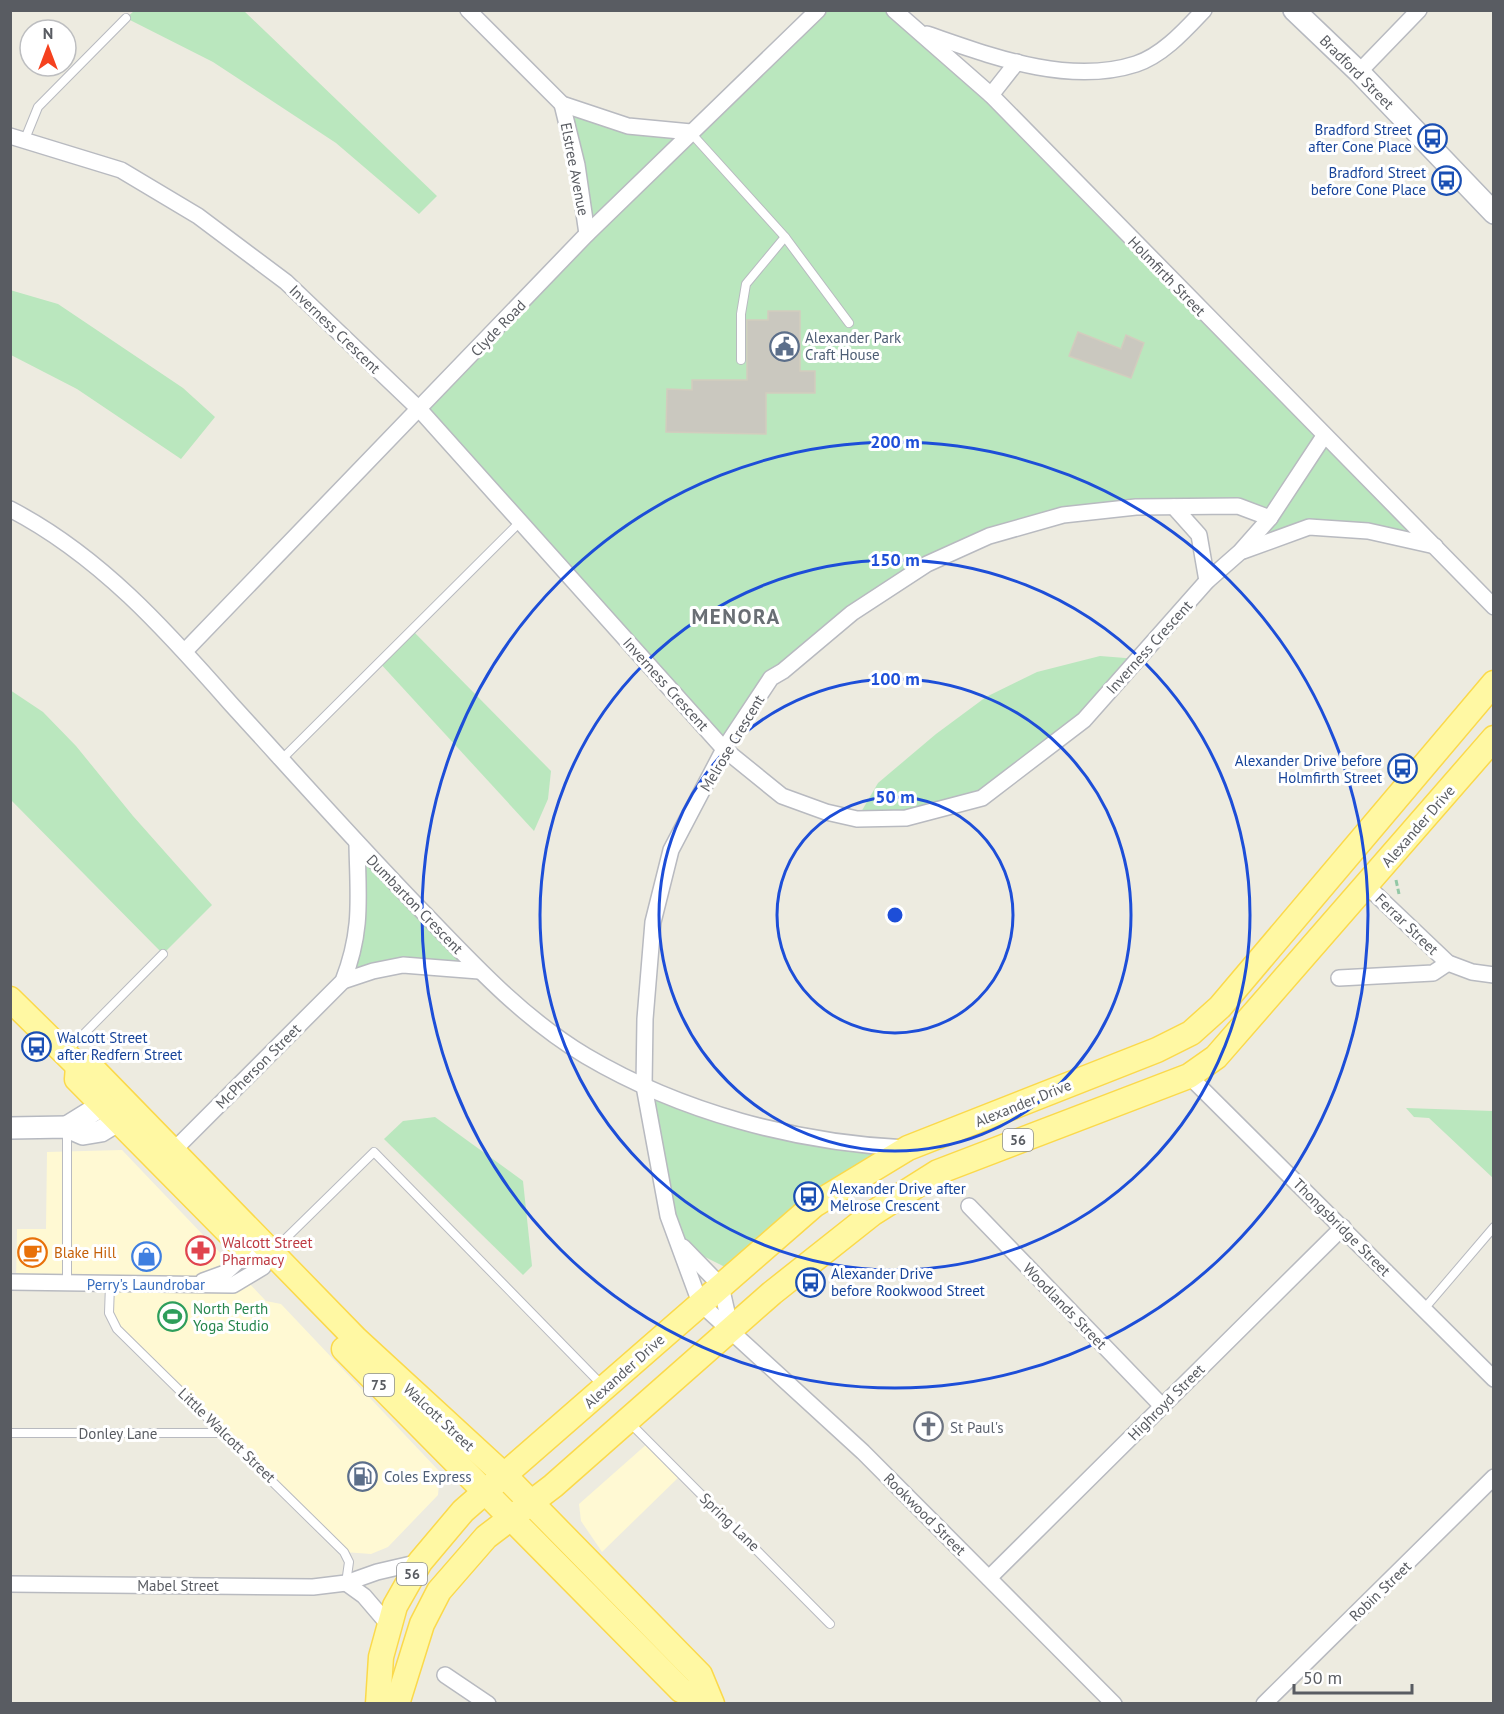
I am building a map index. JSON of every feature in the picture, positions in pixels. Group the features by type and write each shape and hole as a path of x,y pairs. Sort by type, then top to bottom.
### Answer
{"main road":[{"name":"Alexander Drive","path":"504,1475 814,1205 908,1148 1157,1050 1191,1033 1220,1007 1494,684"},
{"name":"Alexander Drive","path":"510,1518 628,1421 772,1293 873,1213 938,1172 1189,1076 1216,1057 1494,738"},
{"name":"Walcott Street","path":"10,999 72,1059 77,1080 173,1150 261,1257 356,1340 532,1502 700,1675 710,1704"},
{"name":"Walcott Street","path":"118,1108 483,1492 681,1690 710,1704"},
{"name":"56","path":"378,1704 381,1657 388,1624 404,1588 420,1562 463,1511 504,1475"},
{"name":"56","path":"397,1704 422,1624 439,1591 486,1537 510,1518"}],"street":[{"name":"Elstree Avenue","path":"468,10 562,104 628,126 691,132"},
{"name":"Clyde Road","path":"185,651 420,410 587,234 818,10"},
{"name":"Holmfirth Street","path":"894,10 991,95 1494,607"},
{"path":"921,32 1017,62 1074,71 1137,64 1160,51 1204,10"},
{"name":"Bradford Street","path":"1294,10 1359,72 1494,213"},
{"path":"1359,72 1419,10"},
{"path":"991,95 1017,62"},
{"name":"Elstree Avenue","path":"562,104 577,165 587,234"},
{"name":"Inverness Crescent","path":"18,138 121,170 198,216 286,282 420,410 724,749 782,796 826,812 856,819 906,818 981,798 1084,720 1207,581 1240,552 1270,518 1324,436"},
{"name":"Melrose Crescent","path":"700,1303 681,1245 668,1216 644,1086 645,1019 653,922 671,850 724,749 771,678 783,671 852,613 927,564 989,536 1063,515 1136,507 1238,506 1270,518"},
{"path":"1174,507 1199,535 1207,581"},
{"name":"Dumbarton Crescent","path":"10,509 94,562 185,651 357,844 479,971 528,1015 585,1055 644,1086 741,1122 859,1146 908,1148"},
{"path":"1240,552 1309,527 1368,531 1435,546"},
{"name":"McPherson Street","path":"173,1150 343,981 354,953 358,929 357,844"},
{"name":"Ferrar Street","path":"1367,886 1448,963 1472,972 1494,975"},
{"name":"Ferrar Street","path":"1339,978 1433,973 1448,963"},
{"name":"McPherson Street","path":"343,981 373,971 403,965 479,971"},
{"name":"Thongsbridge Street","path":"1189,1076 1494,1379"},
{"path":"10,1128 67,1127 83,1134 100,1131 118,1108"},
{"name":"Woodlands Street","path":"969,1206 1162,1406"},
{"name":"Highroyd Street","path":"989,1578 1342,1227"},
{"name":"Melrose Crescent","path":"681,1245 721,1286"},
{"path":"10,1282 233,1286 261,1257"},
{"path":"721,1286 731,1329"},
{"path":"700,1303 731,1329"},
{"name":"Rookwood Street","path":"731,1329 863,1452 1114,1704"},
{"name":"Robin Street","path":"1264,1704 1494,1477"},
{"name":"Mabel Street","path":"10,1584 313,1587 346,1584 377,1572 420,1562"},
{"path":"346,1584 364,1596 388,1624"},
{"path":"445,1675 488,1704"}],"lane":[{"path":"18,138 38,107 126,18"},
{"path":"691,132 785,237 849,323"},
{"path":"741,360 741,314 746,284 785,237"},
{"path":"282,759 520,522"},
{"path":"72,1059 163,954"},
{"path":"67,1127 68,1284"},
{"path":"261,1257 374,1152 605,1388"},
{"path":"1424,1309 1494,1227"},
{"name":"Little Walcott Street","path":"110,1285 109,1313 117,1329 225,1432 344,1552 349,1562 346,1584"},
{"name":"Spring Lane","path":"628,1421 830,1624"},
{"name":"Donley Lane","path":"10,1433 225,1432"}],"shaded area":[{"path":"122,1150 266,1301 281,1304 440,1472 438,1495 388,1547 371,1554 344,1552 117,1329 109,1313 110,1285 16,1283 17,1229 46,1229 47,1152"},
{"path":"648,1443 681,1475 602,1552 581,1521 579,1504"}],"green space":[{"path":"134,11 244,11 437,196 419,214 336,143 213,62 126,18"},
{"path":"818,11 894,11 921,32 1435,546 1309,527 1240,552 1269,518 1238,506 1063,515 927,564 771,678 724,749 420,410 587,234 562,104 691,132"},
{"path":"10,290 58,304 183,388 215,417 181,459 77,389 11,355"},
{"path":"413,631 551,771 548,799 534,831 379,662"},
{"path":"1100,656 1138,659 1084,720 982,798 857,819 878,783 936,734 986,697 1037,672"},
{"path":"10,690 43,712 76,746 133,816 212,905 163,954 11,800"},
{"path":"357,844 479,971 403,965 343,981 359,929"},
{"path":"644,1086 741,1122 908,1148 727,1268 681,1245"},
{"path":"1406,1108 1493,1111 1493,1178 1429,1118 1414,1117"},
{"path":"435,1117 523,1181 532,1266 523,1275 384,1139 403,1121"}],"building":[{"path":"768,311 800,311 800,371 815,371 815,393 766,393 766,434 666,432 667,389 692,390 692,380 747,380 747,320 768,320"},
{"path":"1078,332 1121,349 1126,335 1144,343 1131,378 1069,356"}],"place":[{"name":"Bradford Street after Cone Place","path":"1433,138"},
{"name":"Bradford Street before Cone Place","path":"1447,181"},
{"name":"Alexander Park Craft House","path":"784,346"},
{"name":"Alexander Drive before Holmfirth Street","path":"1403,769"},
{"name":"Walcott Street after Redfern Street","path":"36,1046"},
{"name":"Alexander Drive after Melrose Crescent","path":"809,1197"},
{"name":"Walcott Street Pharmacy","path":"201,1251"},
{"name":"Blake Hill","path":"33,1252"},
{"name":"Perry's Laundrobar","path":"146,1257"},
{"name":"Alexander Drive before Rookwood Street","path":"810,1282"},
{"name":"North Perth Yoga Studio","path":"172,1317"},
{"name":"St Paul's","path":"929,1427"},
{"name":"Coles Express","path":"363,1476"}],"district":[{"name":"MENORA","path":"736,616"}]}
